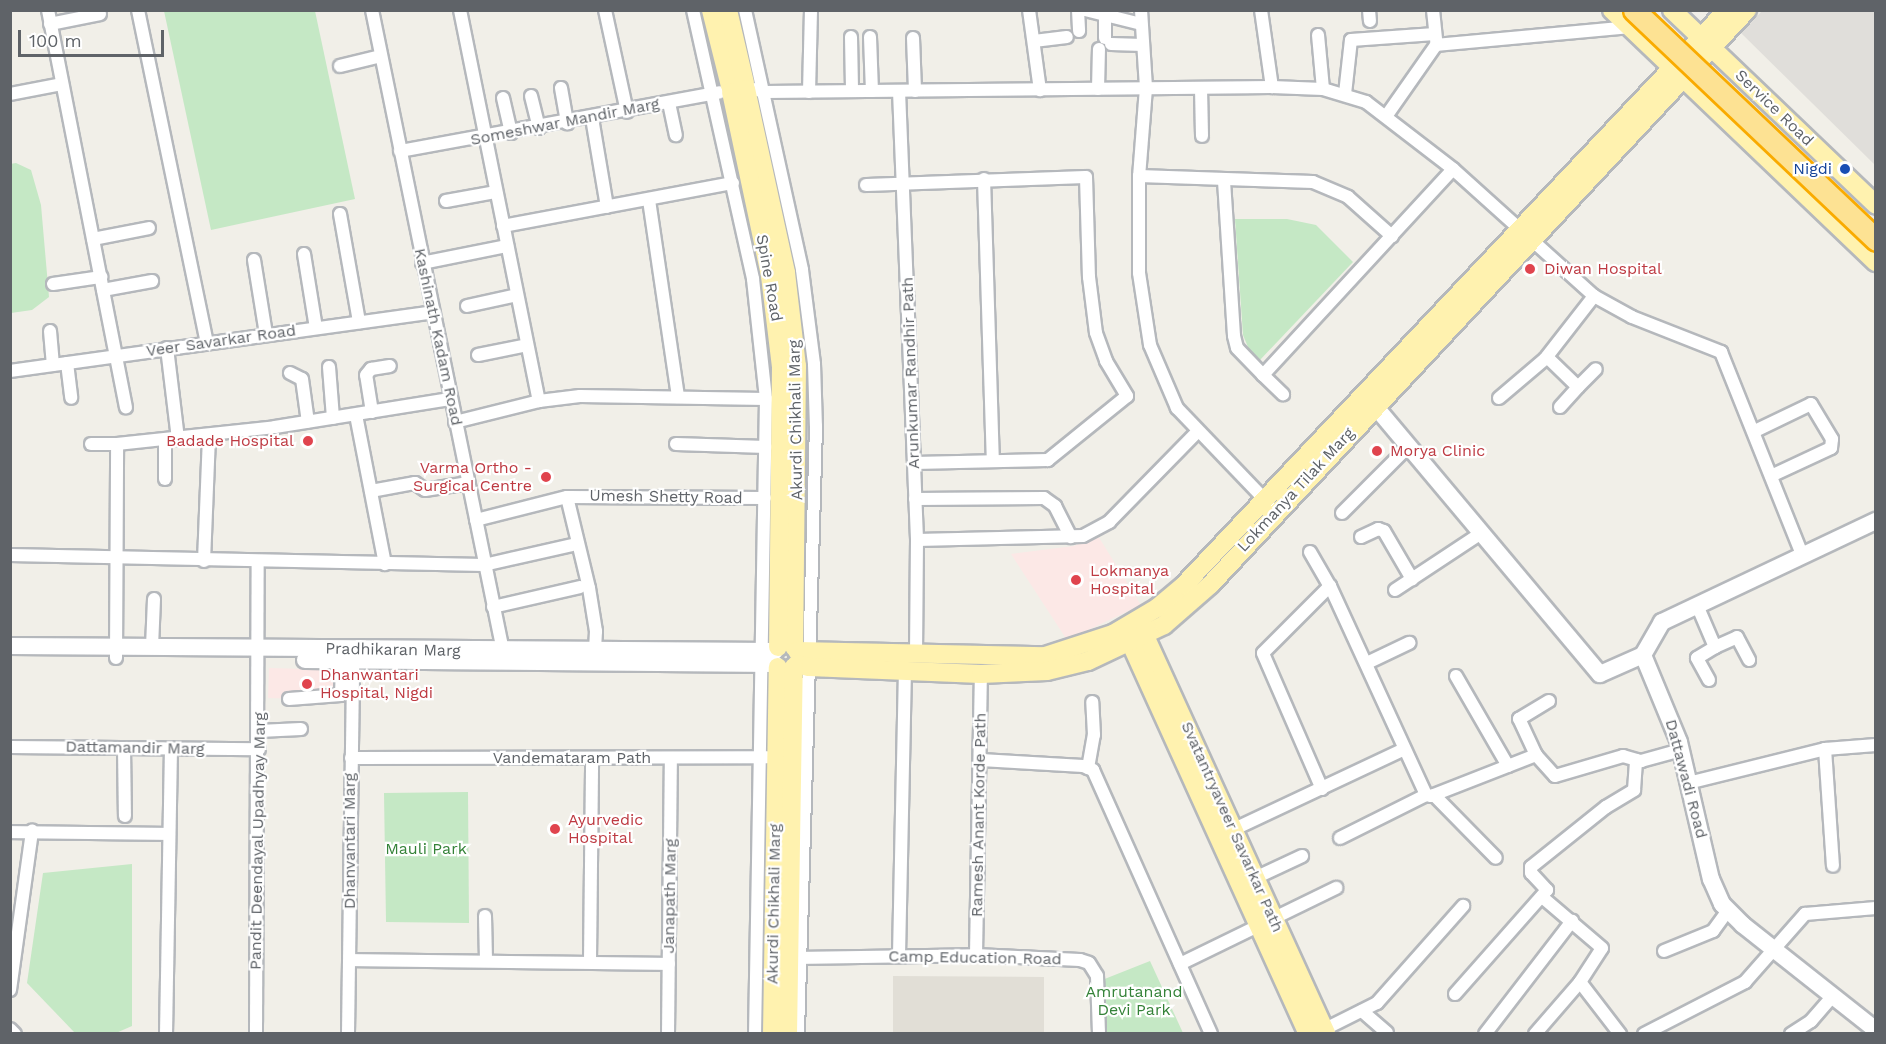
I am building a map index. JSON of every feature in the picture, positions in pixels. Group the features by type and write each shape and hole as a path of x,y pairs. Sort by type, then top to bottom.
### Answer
{"highway":[{"path":"1653,10 1875,224"},
{"path":"1632,19 1875,240"}],"main road":[{"name":"Akurdi Chikhali Marg","path":"711,10 786,273 797,366 786,658 776,757 772,1034"},
{"name":"Akurdi Chikhali Marg","path":"728,10 734,88"},
{"path":"1612,10 1632,19 1678,72 1875,262"},
{"path":"1705,43 1727,10"},
{"path":"1705,43 1747,10"},
{"name":"Service Road","path":"1674,12 1875,206"},
{"name":"Lokmanya Tilak Marg","path":"786,658 905,670 981,674 1063,668 1134,632 1183,612 1270,505 1705,43"},
{"name":"Lokmanya Tilak Marg","path":"786,658 916,654 1045,656 1134,632"},
{"name":"Svatantryaveer Savarkar Path","path":"1134,632 1318,1033"},
{"name":"Akurdi Chikhali Marg","path":"776,757 794,958 788,1034"},
{"name":"Svatantryaveer Savarkar Path","path":"1226,833 1255,878 1266,923"}],"street":[{"path":"48,10 126,407"},
{"path":"138,10 207,343"},
{"name":"Kashinath Kadam Road","path":"372,10 504,657"},
{"path":"460,10 538,401"},
{"path":"605,10 627,112"},
{"path":"693,10 734,88 733,183 754,290 766,399 765,498 786,658 798,1034"},
{"path":"745,10 765,92 802,270 814,364 816,426 786,658 776,757 755,1034"},
{"path":"808,92 811,10"},
{"path":"1029,10 1040,90"},
{"path":"1078,10 1079,31"},
{"path":"1086,10 1141,24"},
{"path":"1141,10 1146,88 1139,176 1144,323 1167,392 1198,431 1270,505"},
{"path":"1261,10 1272,87"},
{"path":"1387,115 1436,39 1432,10"},
{"path":"50,24 100,14"},
{"path":"1098,89 1105,44 1105,15"},
{"path":"1346,94 1352,40 1436,39 1632,19"},
{"path":"1318,35 1323,89"},
{"path":"870,37 872,91"},
{"path":"1034,41 1067,37"},
{"path":"850,38 852,92"},
{"path":"913,38 915,91"},
{"path":"1105,44 1143,45"},
{"path":"340,66 381,56"},
{"path":"10,94 62,84"},
{"path":"734,88 765,92 852,92 1272,87 1323,89 1346,94 1387,115 1453,169 1594,296 1632,317 1721,352 1755,431 1802,555"},
{"path":"561,88 567,123"},
{"name":"Someshwar Mandir Marg","path":"400,151 627,112 734,88"},
{"path":"1201,88 1202,136"},
{"name":"Arunkumar Randhir Path","path":"899,91 905,182 917,540 916,654"},
{"path":"531,96 539,128"},
{"path":"503,98 511,133"},
{"path":"669,103 676,135"},
{"path":"592,118 607,207"},
{"path":"1263,375 1453,169"},
{"path":"1139,176 1224,181 1280,179 1333,189 1392,236"},
{"path":"866,185 1086,177 1089,277 1096,333 1099,346 1127,396 1056,456 1039,461 914,463"},
{"path":"984,179 993,460"},
{"path":"1224,181 1234,336 1237,348 1283,394"},
{"path":"503,226 733,183"},
{"path":"447,201 496,192"},
{"path":"649,200 678,397"},
{"path":"340,214 359,322"},
{"path":"93,239 149,228"},
{"path":"422,263 507,246"},
{"path":"304,254 316,328"},
{"path":"254,260 266,334"},
{"path":"53,284 101,277"},
{"path":"104,290 152,281"},
{"path":"467,306 517,295"},
{"path":"1499,398 1547,357 1594,296"},
{"name":"Veer Savarkar Road","path":"10,371 432,312"},
{"path":"50,331 53,365"},
{"path":"478,355 527,345"},
{"path":"167,348 178,439"},
{"path":"1547,357 1578,387"},
{"path":"67,363 71,398"},
{"path":"372,412 366,375 370,369 390,366"},
{"path":"329,367 333,418"},
{"path":"1560,407 1596,369"},
{"path":"290,373 302,379 308,422"},
{"path":"455,422 538,401 599,395 766,399"},
{"path":"91,444 178,439 356,415 450,399"},
{"path":"1369,399 1480,534 1600,674 1643,655 1662,622 1875,521"},
{"path":"1755,431 1811,404 1832,439 1831,448 1772,476"},
{"path":"356,415 385,564"},
{"path":"917,540 1083,536 1109,522 1198,431"},
{"path":"204,561 209,435"},
{"path":"165,440 165,479"},
{"path":"116,652 117,444"},
{"path":"676,444 766,447"},
{"path":"1342,513 1409,446"},
{"path":"371,491 415,483 425,490 468,483"},
{"name":"Umesh Shetty Road","path":"567,497 589,588 596,652"},
{"name":"Umesh Shetty Road","path":"476,520 567,497 765,498"},
{"path":"915,499 1044,498 1051,500 1071,537"},
{"path":"1361,537 1378,529 1384,531 1412,579"},
{"path":"1395,590 1480,534"},
{"path":"10,555 204,561 484,564 572,545"},
{"path":"1310,552 1330,586 1404,749 1430,795 1496,858"},
{"name":"Pandit Deendayal Upadhyay Marg","path":"256,1034 260,654 258,562"},
{"path":"1322,789 1263,653 1330,586"},
{"path":"493,607 580,587"},
{"path":"152,647 154,599"},
{"path":"1698,605 1715,647"},
{"path":"1708,680 1697,658 1715,647 1737,637 1749,660"},
{"path":"1366,663 1408,643"},
{"name":"Pradhikaran Marg","path":"10,646 116,652 350,657 786,658"},
{"name":"Pradhikaran Marg","path":"10,657 116,652 152,647 260,654"},
{"name":"Pradhikaran Marg","path":"504,657 596,652 786,658"},
{"name":"Dattawadi Road","path":"1643,655 1681,750 1711,879 1728,910 1833,996 1866,1028"},
{"path":"290,699 341,695 350,657"},
{"name":"Dhanvantari Marg","path":"348,1034 350,657"},
{"path":"899,955 905,670"},
{"name":"Ramesh Anant Korde Path","path":"976,955 981,674"},
{"path":"1456,676 1509,765"},
{"path":"1550,700 1519,719 1536,755 1555,776 1623,756 1636,760 1681,750"},
{"path":"1092,702 1094,735 1088,768 1098,781 1211,1034"},
{"path":"259,731 301,729"},
{"path":"1688,783 1826,749 1875,745"},
{"name":"Dattamandir Marg","path":"10,747 259,749"},
{"path":"124,748 125,816"},
{"path":"166,1034 171,748"},
{"path":"1226,833 1404,749"},
{"path":"1826,749 1833,866"},
{"path":"1340,838 1430,795 1536,755"},
{"name":"Vandemataram Path","path":"351,758 776,757"},
{"path":"590,961 592,758"},
{"name":"Janapath Marg","path":"668,1034 671,758"},
{"path":"981,760 1088,768"},
{"path":"1455,994 1547,889 1531,873 1531,867 1605,807 1634,790 1636,760"},
{"path":"10,990 32,831"},
{"path":"10,832 168,834"},
{"path":"1255,878 1302,856"},
{"path":"1180,964 1336,888"},
{"path":"1535,1034 1580,982 1602,948 1542,897"},
{"path":"1318,1033 1377,1003 1463,906"},
{"path":"1644,1034 1745,982 1776,950 1797,921 1812,911 1875,908"},
{"path":"1664,951 1713,931 1728,910"},
{"path":"485,916 486,961"},
{"path":"1485,1034 1572,921"},
{"name":"Camp Education Road","path":"794,958 976,955 1089,963 1097,976 1099,1034"},
{"path":"350,960 590,961 669,964"},
{"path":"1580,982 1620,1034"},
{"path":"1791,1034 1811,1021 1833,996"},
{"path":"1362,1011 1387,1033"},
{"path":"10,1029 15,1034"}],"shaded area":[{"path":"1762,11 1875,11 1875,165 1741,33"},
{"name":"Lokmanya Hospital","path":"1098,536 1141,605 1067,640 1011,554 1074,546"},
{"name":"Dhanwantari Hospital, Nigdi","path":"269,668 345,670 344,700 268,698"},
{"path":"893,976 1044,977 1044,1033 893,1033"}],"green space":[{"path":"164,11 315,11 355,199 211,230"},
{"path":"16,163 31,170 41,205 49,297 32,310 11,313 10,164"},
{"path":"1235,219 1287,219 1316,225 1353,262 1260,360 1250,352 1243,335"},
{"name":"Mauli Park","path":"468,792 469,923 386,922 384,793"},
{"path":"132,864 132,1026 116,1033 75,1033 27,983 43,873"},
{"name":"Amrutanand Devi Park","path":"1150,961 1183,1033 1099,1033 1097,982"}],"place":[{"name":"Nigdi","path":"1845,169"},
{"name":"Diwan Hospital","path":"1530,269"},
{"name":"Badade Hospital","path":"308,441"},
{"name":"Morya Clinic","path":"1377,451"},
{"name":"Varma Ortho - Surgical Centre","path":"546,477"},
{"name":"Lokmanya Hospital","path":"1076,580"},
{"name":"Dhanwantari Hospital, Nigdi","path":"307,684"},
{"name":"Ayurvedic Hospital","path":"555,829"}]}
